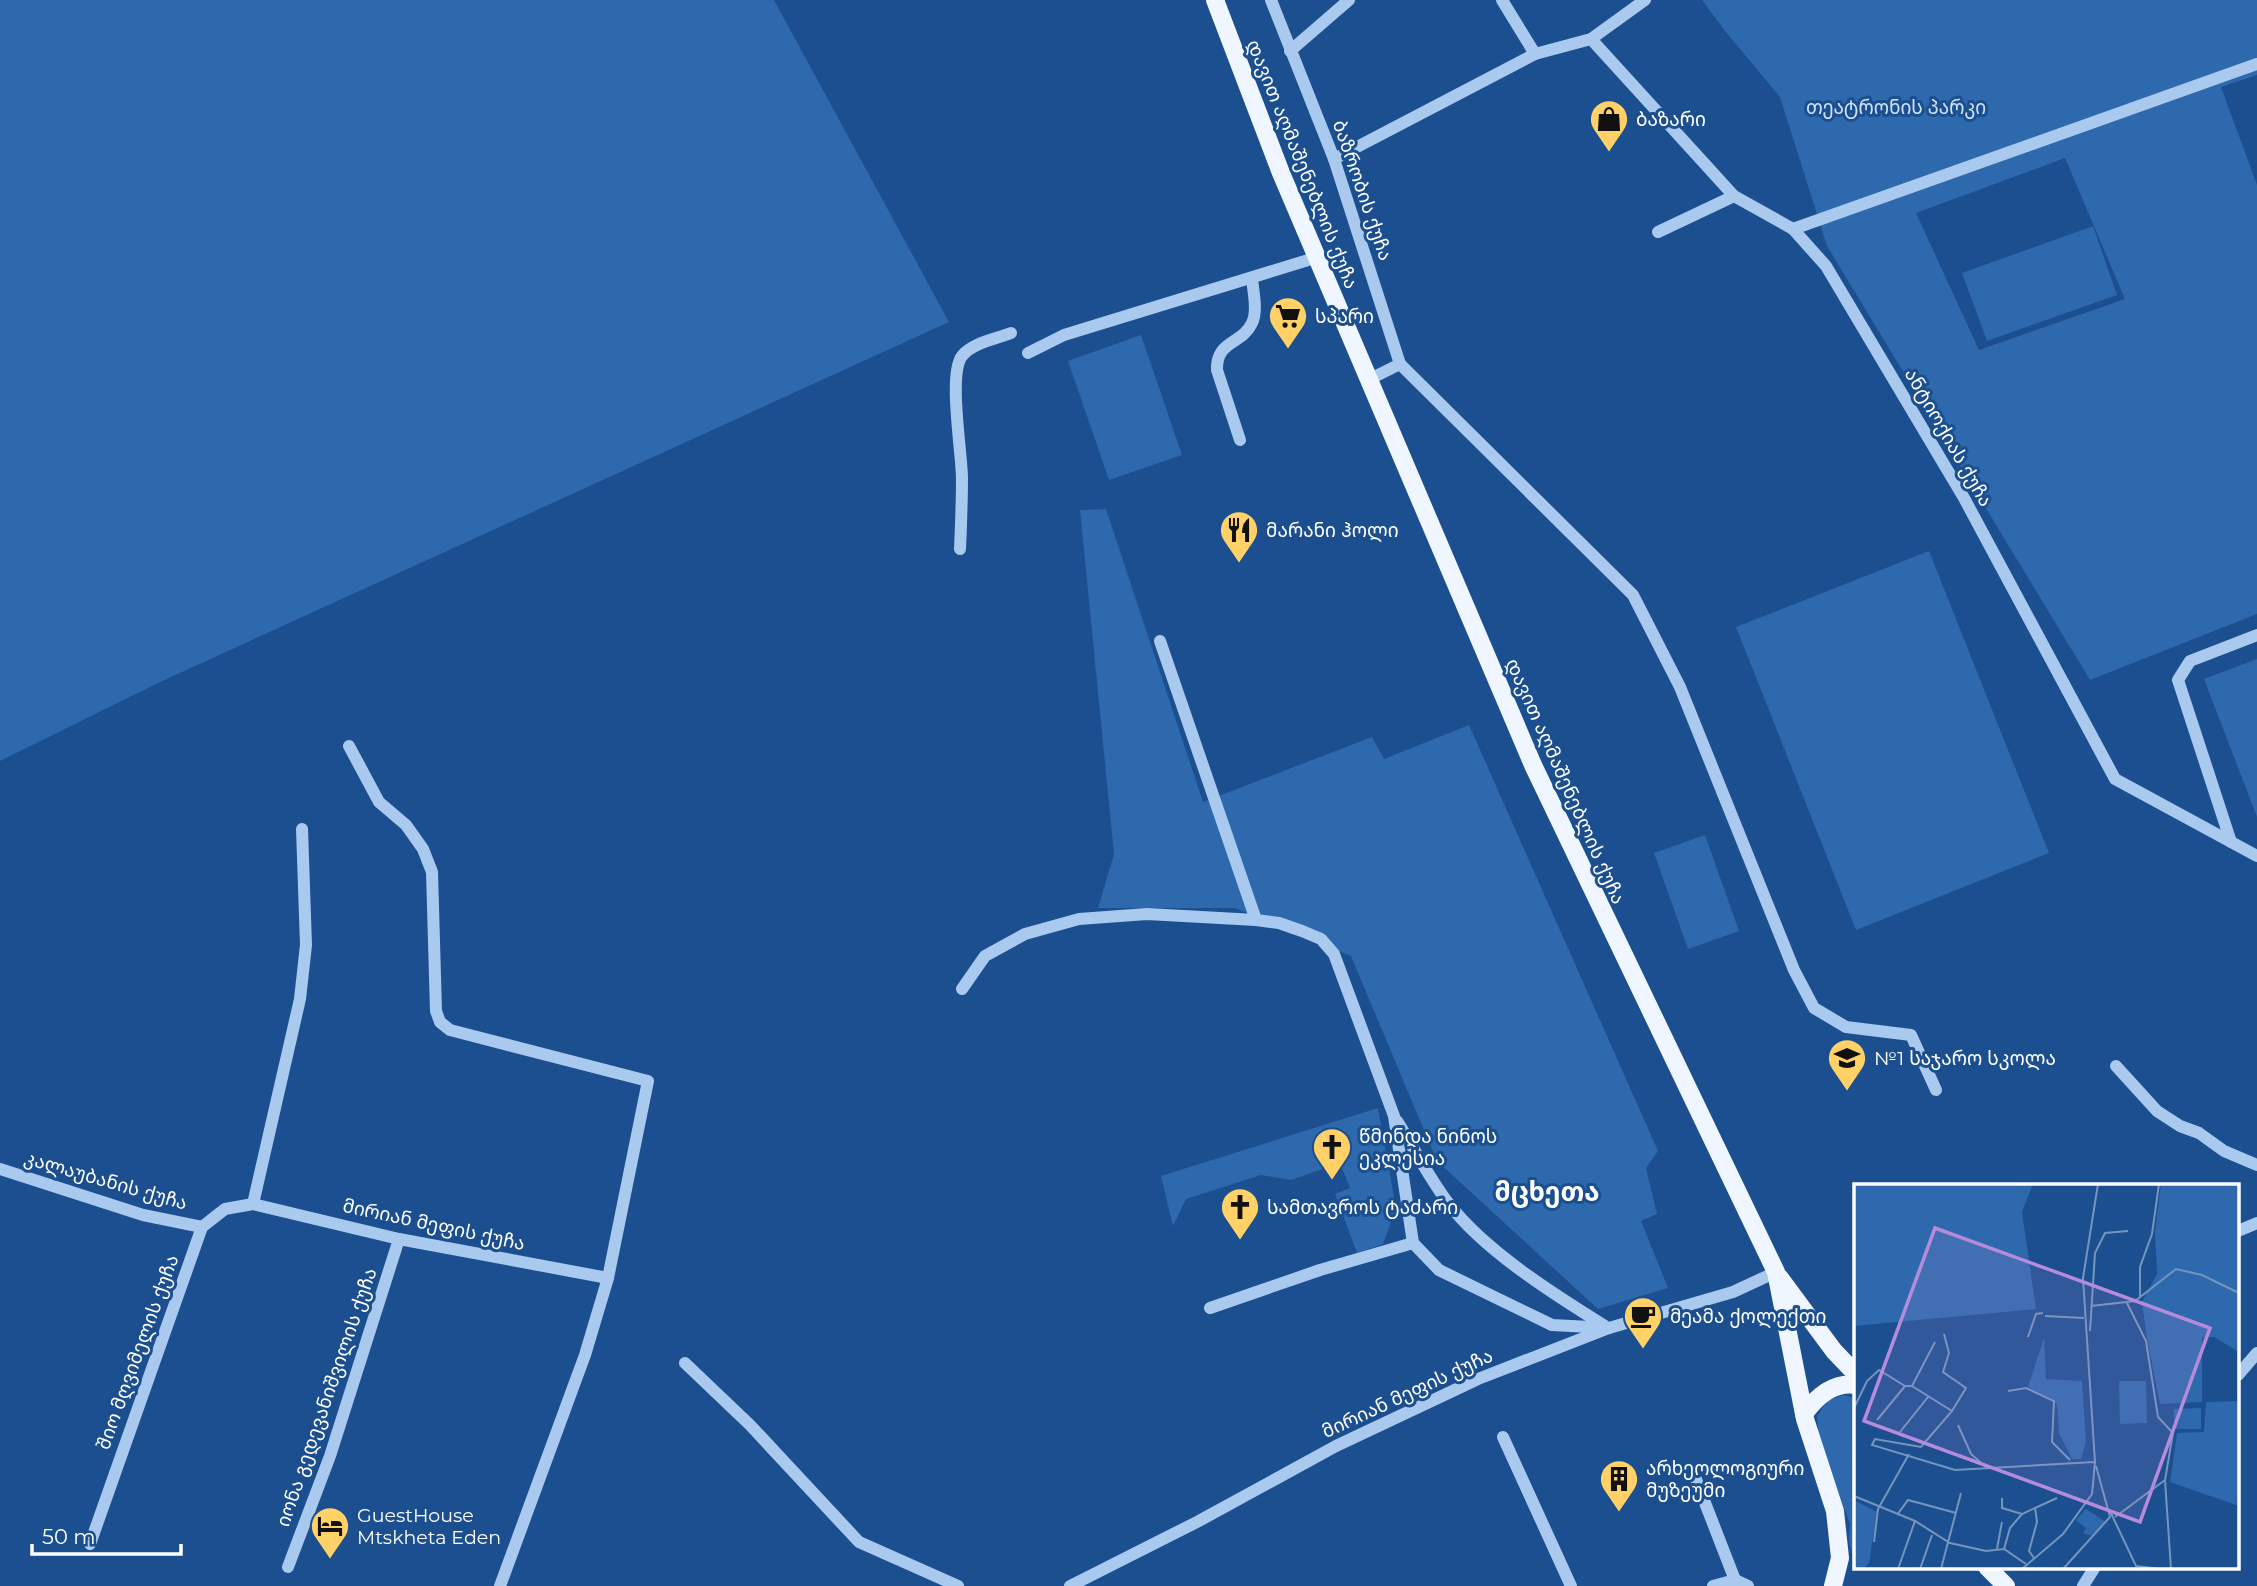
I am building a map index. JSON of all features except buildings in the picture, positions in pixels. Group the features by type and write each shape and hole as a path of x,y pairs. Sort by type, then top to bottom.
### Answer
{"main road":[{"name":"დავით აღმაშენებლის ქუჩა","path":"1215,0 1281,173 1533,765 1776,1272 1804,1414 1835,1511 1840,1558 1833,1586"},
{"path":"1776,1272 1834,1351 1854,1372"},
{"path":"1804,1414 1816,1398 1832,1388 1854,1385"},
{"path":"1988,1568 2007,1586"}],"street":[{"name":"ბაზრობის ქუჩა","path":"1271,0 1334,159 1400,364"},
{"path":"1290,51 1349,0"},
{"path":"1502,0 1535,54"},
{"path":"1334,159 1535,54 1591,39 1645,0"},
{"name":"ანტიოქიას ქუჩა","path":"1591,39 1734,196 1793,229 1826,266 1957,487 2115,779 2257,856"},
{"path":"1793,229 2257,64"},
{"path":"1658,232 1734,196"},
{"path":"1028,353 1064,335 1318,257"},
{"path":"1240,440 1217,370 1217,360 1219,352 1252,323 1255,314 1252,278"},
{"path":"961,549 962,476 956,398 958,362 964,353 976,346 1011,333"},
{"path":"1370,379 1400,364 1633,595 1680,687 1794,970 1814,1008 1846,1027 1910,1035 1936,1090"},
{"path":"2231,842 2178,680 2190,661 2257,635"},
{"path":"1160,641 1256,920"},
{"path":"349,746 379,802 406,825 423,849 432,872 436,1011 440,1022 450,1030 648,1081 608,1278 585,1355 500,1586"},
{"path":"202,1227 225,1209 253,1204 299,999 306,944 302,829"},
{"path":"962,989 985,956 1025,934 1079,919 1147,914 1256,920 1279,923 1321,939 1334,954 1394,1116 1449,1204 1481,1237 1548,1291 1609,1328"},
{"path":"2116,1066 2157,1111 2179,1126 2199,1133 2224,1151 2257,1165"},
{"path":"1394,1116 1413,1242 1439,1270 1552,1325 1609,1328"},
{"name":"კალაუბანის ქუჩა","path":"0,1169 143,1215 202,1227"},
{"name":"მირიან მეფის ქუჩა","path":"253,1204 399,1239 608,1278"},
{"path":"2240,1230 2257,1223"},
{"name":"შიო მღვიმელის ქუჩა","path":"90,1544 202,1227"},
{"name":"იონა გედევანიშვილის ქუჩა","path":"288,1567 330,1456 399,1239"},
{"path":"1210,1308 1320,1270 1413,1242"},
{"name":"მირიან მეფის ქუჩა","path":"1070,1586 1336,1446 1478,1379 1609,1328 1733,1292 1776,1272"},
{"path":"2240,1373 2257,1353"},
{"path":"685,1363 750,1425 859,1542 958,1586"},
{"path":"1503,1437 1571,1586"},
{"path":"1695,1477 1735,1580"},
{"path":"2083,1586 2094,1568"},
{"path":"1713,1586 1735,1580 1748,1586"}],"green space":[{"path":"0,0 774,0 949,322 160,682 0,761"},
{"name":"თეატრონის პარკი","path":"1702,0 2257,0 2257,75 2221,87 2257,185 2257,614 2090,680 1827,246 1780,97","holes":["2065,158 2125,299 1979,350 1916,213"]},
{"path":"2093,226 2117,295 1987,341 1962,273"},
{"path":"1141,335 1182,455 1109,480 1068,361"},
{"path":"1106,509 1203,802 1372,737 1384,759 1469,725 1658,1151 1646,1168 1657,1214 1641,1221 1668,1288 1598,1309 1437,1161 1351,956 1235,908 1098,908 1114,854 1080,510"},
{"path":"1929,551 2049,853 1856,930 1736,627"},
{"path":"2257,659 2257,817 2204,679"},
{"path":"1705,835 1739,931 1688,949 1654,853"},
{"path":"1378,1108 1396,1208 1383,1244 1357,1253 1335,1194 1350,1188 1340,1163 1291,1180 1261,1175 1186,1199 1173,1226 1161,1176"},
{"path":"1843,1395 1854,1398 1854,1563 1849,1540 1850,1524 1819,1439 1817,1416 1827,1401"}],"place":[{"name":"ბაზარი","path":"1609,153"},
{"name":"სპარი","path":"1288,350"},
{"name":"მარანი ჰოლი","path":"1239,564"},
{"name":"№1 საჯარო სკოლა","path":"1847,1092"},
{"name":"წმინდა ნინოს ეკლესია","path":"1332,1181"},
{"name":"სამთავროს ტაძარი","path":"1240,1241"},
{"name":"მეამა ქოლექთი","path":"1643,1350"},
{"name":"არხეოლოგიური მუზეუმი","path":"1619,1513"},
{"name":"GuestHouse Mtskheta Eden","path":"330,1560"}],"district":[{"name":"მცხეთა","path":"1547,1192"}]}
